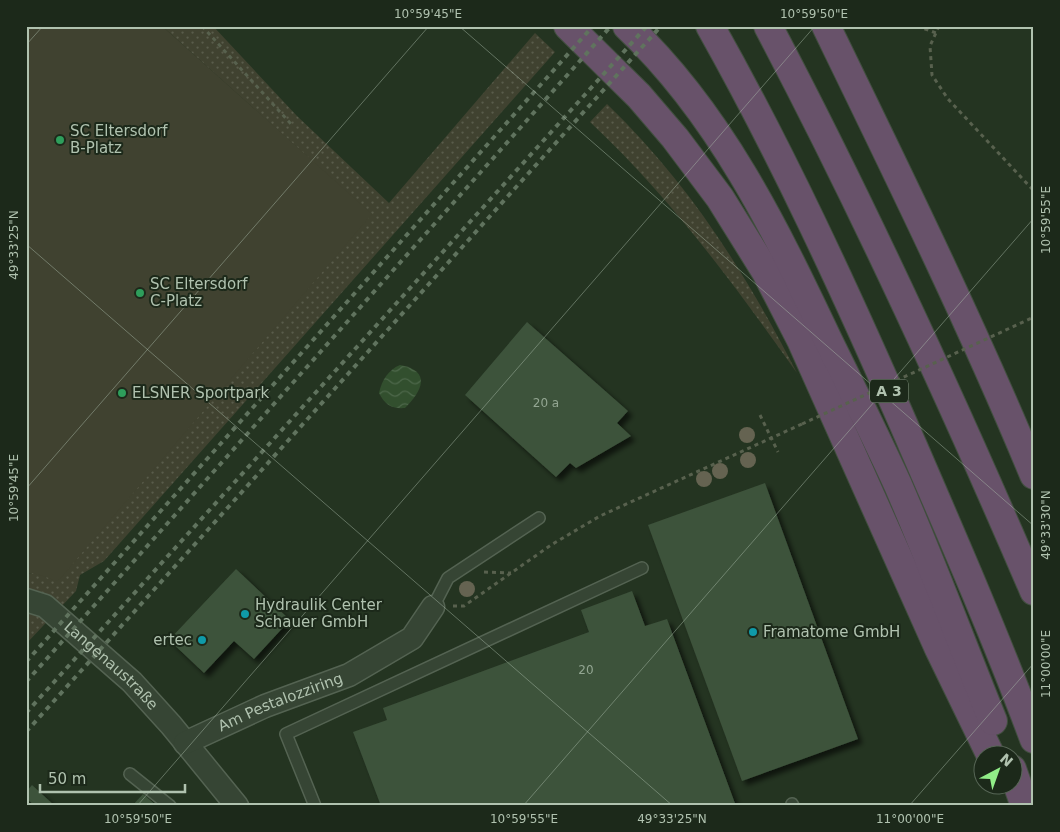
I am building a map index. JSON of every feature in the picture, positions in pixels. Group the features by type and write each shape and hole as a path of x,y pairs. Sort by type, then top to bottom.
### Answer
{"highway":[{"path":"568,26 639,96 675,138 720,198 766,272 800,340 939,649 985,744"},
{"path":"626,26 658,55 705,116 741,169 779,236 898,486 1003,744"},
{"name":"A 3","path":"710,26 758,115 855,314 951,533 1034,739"},
{"path":"768,26 808,103 895,282 1034,590"},
{"path":"826,26 895,169 1009,415 1034,475"},
{"path":"1007,794 1012,806"},
{"path":"1021,794 1025,806"}],"street":[{"name":"Langenaustraße","path":"26,600 45,606 132,682 185,743"},
{"name":"Am Pestalozziring","path":"185,743 265,706 349,675 412,638 433,607"},
{"path":"185,743 231,804"}],"lane":[{"path":"433,607 448,578 539,518"},
{"path":"315,806 286,734 642,568"},
{"path":"130,774 170,806"}],"path":[{"path":"202,26 291,124"},
{"path":"917,26 936,33"},
{"path":"939,26 930,46 932,75 948,99 1034,190"},
{"path":"464,606 551,545 600,516 1034,317"},
{"path":"760,415 778,452"}],"shaded area":[{"name":"ELSNER Sportpark","path":"26,26 162,26 372,214 58,581 33,573 26,574"},
{"path":"162,26 213,26 297,116 389,203 535,33 555,52 104,561 80,575 76,591 26,644 26,574 32,573 371,214"},
{"path":"607,104 664,165 713,230 757,299 797,373 700,242 648,181 590,122"}],"water":[{"path":"400,365 417,372 421,382 416,395 405,408 396,408 389,405 379,393 386,376"}],"building":[{"path":"527,322 628,411 617,423 631,436 576,468 570,463 556,477 465,395"},
{"name":"Framatome GmbH","path":"765,483 858,739 742,781 648,525"},
{"name":"Hydraulik Center Schauer GmbH","path":"236,569 290,620 254,659 234,641 204,673 169,640"},
{"path":"632,591 645,626 667,619 736,806 381,806 353,732 387,720 383,708 589,632 581,610"},
{"path":"32,785 55,806 35,806 26,798 26,792"},
{"path":"143,794 157,806 132,806"}],"railway":[{"path":"26,662 593,26"},
{"path":"26,682 611,26"},
{"path":"26,713 647,26"},
{"path":"26,732 661,26"}],"place":[{"name":"SC Eltersdorf B-Platz","path":"60,140"},
{"name":"SC Eltersdorf C-Platz","path":"140,293"},
{"name":"ELSNER Sportpark","path":"122,393"},
{"name":"Hydraulik Center Schauer GmbH","path":"245,614"},
{"name":"Framatome GmbH","path":"753,632"},
{"name":"ertec","path":"202,640"}]}
